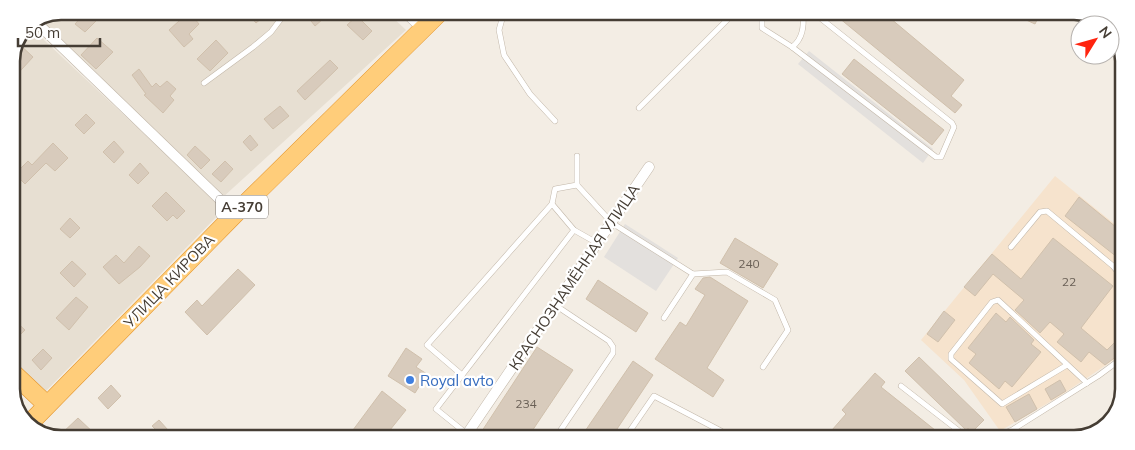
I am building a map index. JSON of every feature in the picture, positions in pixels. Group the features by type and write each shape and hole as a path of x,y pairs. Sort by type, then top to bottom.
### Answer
{"highway":[{"name":"УЛИЦА КИРОВА","path":"33,419 235,214 432,20"},
{"path":"20,380 47,405"}],"street":[{"path":"413,20 423,29"},
{"path":"40,26 235,214"},
{"name":"КРАСНОЗНАМЁННАЯ УЛИЦА","path":"469,430 649,167"}],"lane":[{"path":"204,83 254,47 271,32 280,20"},
{"path":"502,20 499,30 504,55 530,94 555,121"},
{"path":"639,108 727,20"},
{"path":"762,20 762,28 792,47 936,157 941,156 954,127 952,123 823,20"},
{"path":"792,47 798,43 803,28 803,20"},
{"path":"577,156 577,185 612,223 693,274 727,272 775,300 788,330 763,367"},
{"path":"462,375 427,345 552,204 555,189 577,185"},
{"path":"552,204 574,230 598,244"},
{"path":"1011,247 1040,212 1047,211 1115,268"},
{"path":"460,430 436,409 574,230"},
{"path":"664,318 693,274"},
{"path":"1067,365 1002,404 951,359 951,354 992,302 998,300 1067,365 1088,382"},
{"path":"555,305 609,341 613,347 613,353 561,430"},
{"path":"1012,430 1115,363"},
{"path":"901,386 958,430"},
{"path":"631,430 654,396 719,430"}],"shaded area":[{"path":"61,20 395,20 406,30 222,198 43,24"},
{"path":"34,30 224,209 45,392 20,368 20,61 23,45"},
{"path":"809,51 933,149 923,163 798,64"},
{"path":"1055,176 1115,224 1115,359 1060,396 999,430 964,380 921,340"},
{"path":"625,224 678,258 656,291 604,257"}],"building":[{"path":"79,20 96,21 85,32 75,24"},
{"path":"180,20 196,20 199,24 189,34 193,39 184,47 169,30"},
{"path":"310,20 322,20 315,26"},
{"path":"353,20 361,20 372,31 363,40 347,25"},
{"path":"842,20 892,20 964,80 951,96 962,105 955,113"},
{"path":"1026,20 1037,20 1035,24"},
{"path":"97,38 113,52 96,69 81,55"},
{"path":"216,40 228,53 210,71 197,59"},
{"path":"22,47 33,57 20,71"},
{"path":"854,59 944,130 932,145 842,74"},
{"path":"330,60 338,68 305,100 297,91"},
{"path":"139,69 152,87 156,83 160,87 167,81 176,89 170,96 174,100 163,113 144,95 146,94 132,75"},
{"path":"280,106 289,116 273,129 264,119"},
{"path":"86,114 95,123 84,134 75,125"},
{"path":"250,135 258,145 251,151 243,142"},
{"path":"114,141 124,152 114,163 103,152"},
{"path":"53,143 68,158 55,171 46,163 25,184 20,179 20,169 28,161 32,165"},
{"path":"195,146 210,160 201,169 187,155"},
{"path":"225,161 233,169 221,182 212,174"},
{"path":"140,163 149,173 138,184 129,175"},
{"path":"166,192 185,211 177,219 173,215 167,221 152,206"},
{"path":"1079,197 1115,226 1115,255 1065,216"},
{"path":"70,218 80,228 70,238 60,229"},
{"path":"735,238 778,264 763,288 720,263"},
{"path":"1053,238 1113,286 1081,328 1107,350 1115,342 1115,358 1105,365 1089,352 1081,362 1057,342 1064,334 1050,322 1040,333 1015,310 1024,300 993,274 975,296 964,287 992,254 1021,279"},
{"path":"139,246 150,256 119,284 103,267 116,255 124,263"},
{"path":"72,261 86,274 74,287 60,273"},
{"path":"238,269 255,285 207,335 185,312 197,300 202,306"},
{"path":"710,277 748,301 707,368 724,380 713,397 655,359 680,322 686,326 705,295 695,289 703,278"},
{"path":"598,280 648,313 636,332 586,299"},
{"path":"76,297 88,307 69,330 56,318"},
{"path":"944,311 955,320 938,342 927,334"},
{"path":"996,313 1006,322 1010,317 1034,340 1031,344 1041,352 1012,387 1005,381 999,389 969,363 976,354 968,348"},
{"path":"20,325 25,330 20,335"},
{"path":"537,347 573,370 533,430 483,430"},
{"path":"406,348 422,359 416,367 427,374 415,393 388,376"},
{"path":"43,349 52,358 41,370 32,360"},
{"path":"919,357 984,420 974,430 968,428 966,430 905,371"},
{"path":"633,361 653,375 616,430 586,430"},
{"path":"875,373 885,382 881,387 935,430 832,430 846,414 842,410"},
{"path":"1060,380 1066,391 1051,400 1045,389"},
{"path":"111,385 121,396 108,409 98,398"},
{"path":"382,391 406,410 390,430 353,430"},
{"path":"1029,394 1037,409 1015,422 1006,407"},
{"path":"78,418 91,430 65,430"},
{"path":"159,420 168,430 156,430 152,426"}],"place":[{"name":"Royal avto","path":"410,380"}]}
